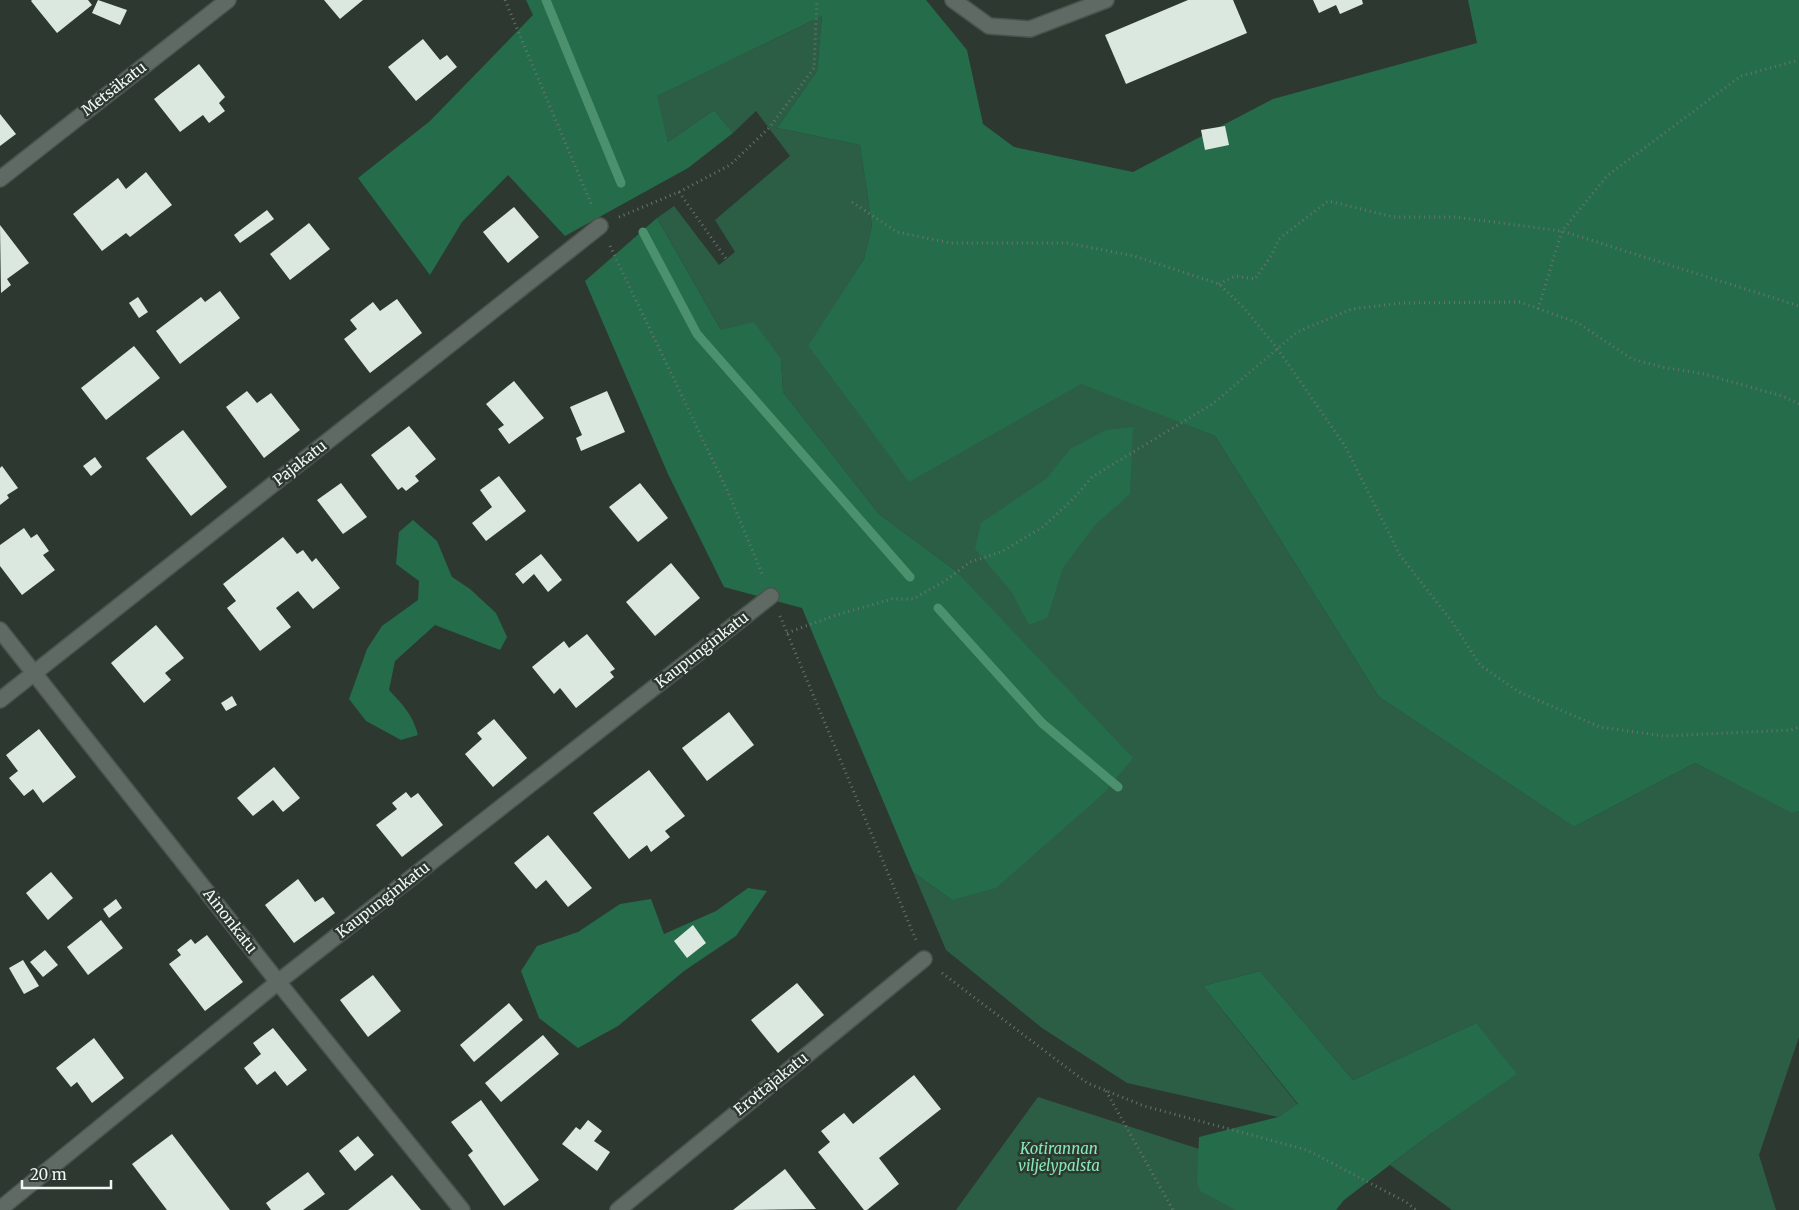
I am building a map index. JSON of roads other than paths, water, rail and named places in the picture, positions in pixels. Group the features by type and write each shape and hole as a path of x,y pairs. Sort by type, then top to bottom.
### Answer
{"street":[{"name":"Metsäkatu","path":"0,179 228,0"},
{"path":"952,0 989,26 1030,29 1106,0"},
{"name":"Pajakatu","path":"0,700 600,226"},
{"name":"Kaupunginkatu","path":"0,1210 278,982 771,596"},
{"name":"Ainonkatu","path":"0,630 278,982 462,1210"},
{"name":"Erottajakatu","path":"618,1210 924,959"}],"waterway":[{"path":"546,0 621,183"},
{"path":"643,232 697,334 910,577"},
{"path":"938,608 1042,723 1118,787"}],"park label":[{"name":"Kotirannan viljelypalsta","path":"1059,1158"}]}
